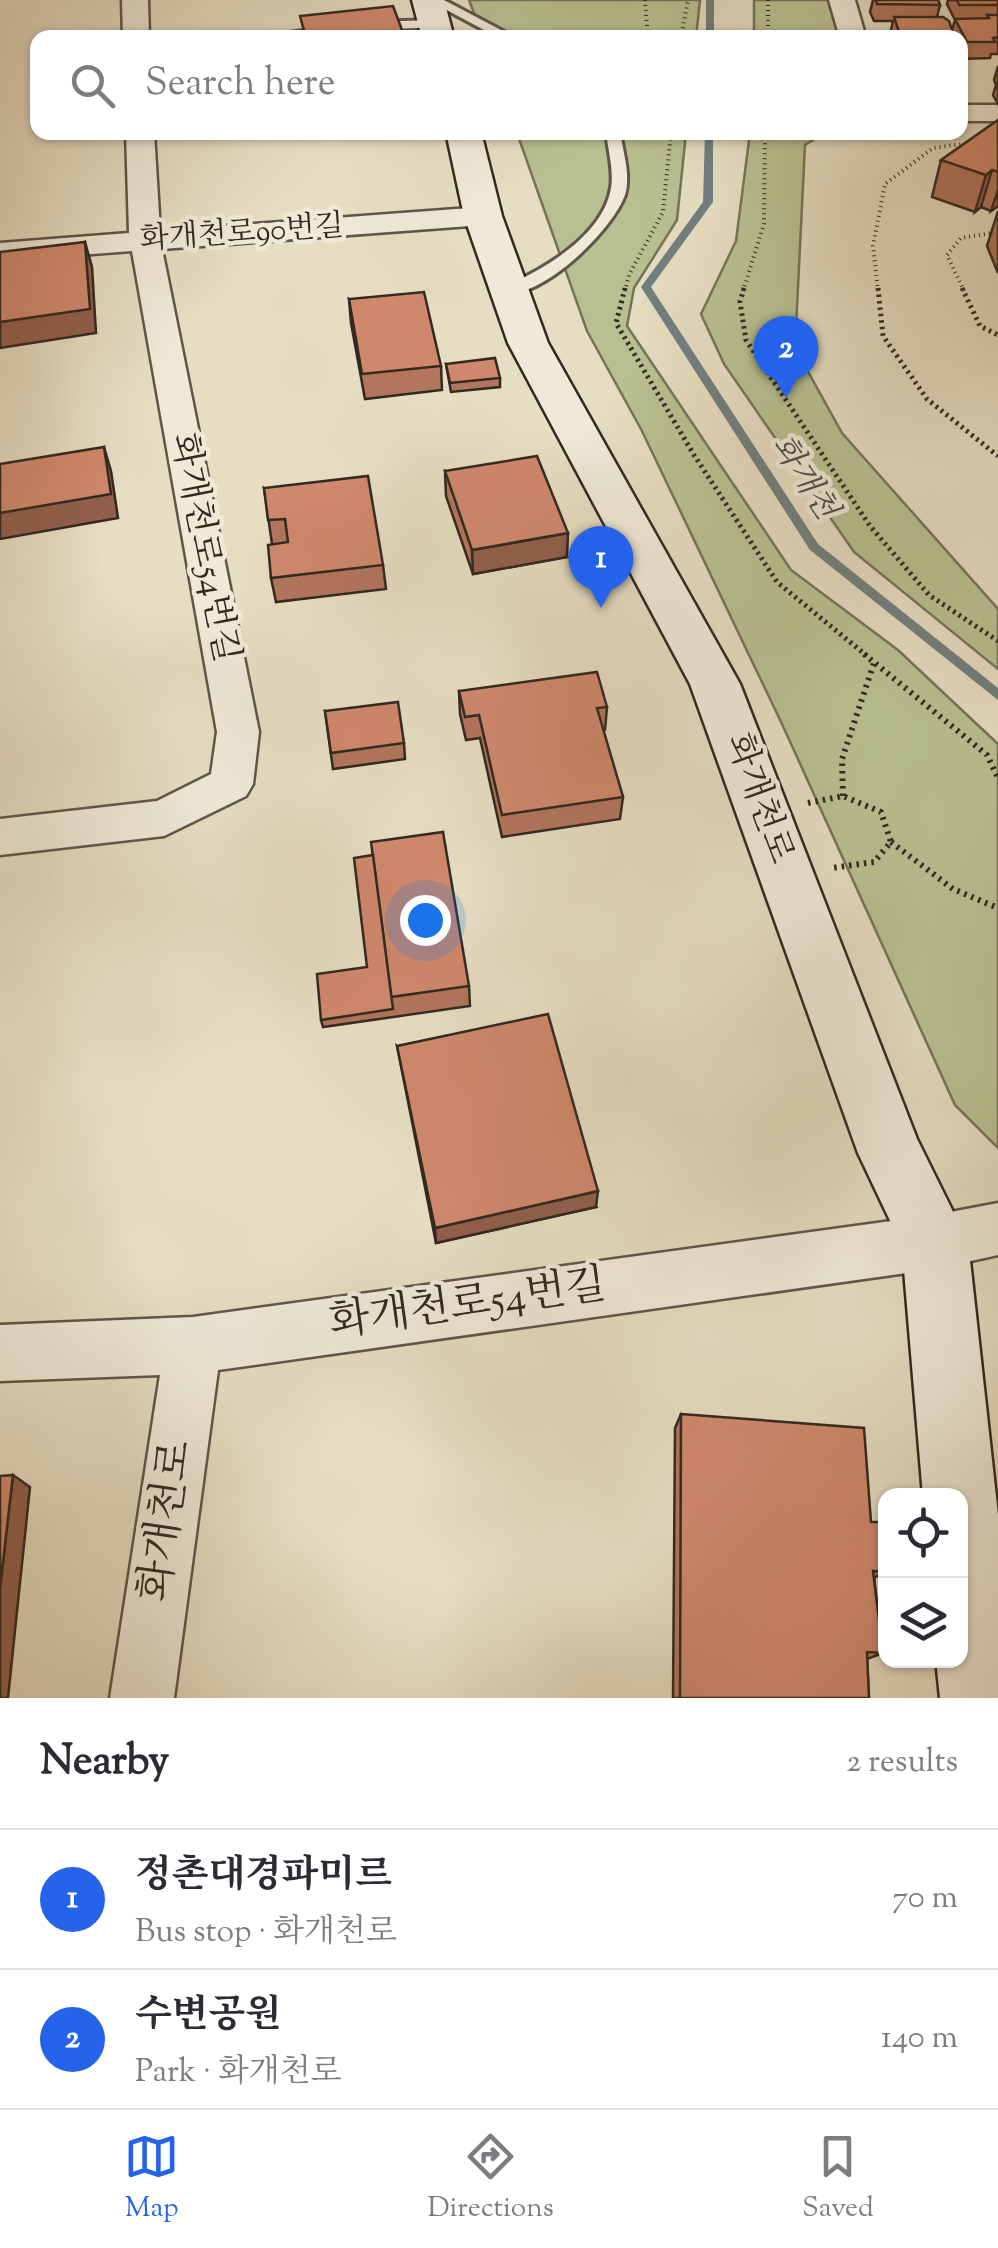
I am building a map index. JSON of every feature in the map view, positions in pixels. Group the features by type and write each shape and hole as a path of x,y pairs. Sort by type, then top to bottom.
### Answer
{"main road":[{"name":"화개천로","path":"465,140 484,216 528,343 715,684 890,1153 973,1234 960,1488"},
{"path":"968,1578 980,1698"}],"street":[{"path":"135,0 136,30"},
{"path":"842,0 851,30"},
{"path":"968,113 998,113"},
{"name":"화개천로54번길","path":"0,837 164,818 232,784 238,732 146,240 140,140"},
{"name":"화개천로90번길","path":"0,252 484,216"},
{"name":"화개천로54번길","path":"0,1353 193,1345 973,1234"},
{"name":"화개천로","path":"142,1698 193,1345"}],"lane":[{"path":"364,27 433,15 483,30"},
{"path":"336,30 346,29"},
{"path":"508,291 540,278 598,228 619,192 614,140"}],"path":[{"path":"645,0 647,30"},
{"path":"682,30 688,0"},
{"path":"768,0 768,30"},
{"path":"670,140 663,212 629,275 616,323 694,455 777,582 986,755 998,778"},
{"path":"765,140 764,224 740,302 746,340 882,540 929,595 998,641"},
{"path":"966,144 934,148 885,184 872,246 883,336 927,399 998,456"},
{"path":"998,232 961,238 946,255 980,326 998,335"},
{"path":"843,796 842,759 874,663"},
{"path":"802,804 843,796 881,812 892,842 954,888 998,908"},
{"path":"831,868 874,862 892,842"}],"green space":[{"path":"469,0 700,0 697,30 480,30"},
{"path":"754,0 842,0 851,30 754,30"},
{"path":"519,140 685,140 677,220 634,288 627,326 791,570 898,650 998,744 998,1148 955,1105 782,724 642,431 587,331"},
{"path":"749,140 813,140 805,145 795,348 842,433 998,609 998,669 854,552 724,364 701,314 736,241"}],"building":[{"path":"876,0 938,0 940,5 877,4"},
{"path":"957,0 998,0 998,5 959,5"},
{"path":"393,6 402,30 304,30 300,16"},
{"path":"987,15 998,15 995,42 968,42 968,30 961,30 955,19 989,18"},
{"path":"894,17 943,17 952,30 898,30"},
{"path":"998,120 998,172 992,170 986,175 941,160"},
{"path":"85,242 90,309 0,322 0,252"},
{"path":"424,292 441,366 362,374 349,299"},
{"path":"495,358 500,378 450,383 446,364"},
{"path":"104,447 111,494 0,513 0,464"},
{"path":"537,456 568,533 472,550 445,471"},
{"path":"368,476 383,565 271,578 268,545 288,542 285,519 268,520 264,488"},
{"path":"597,672 607,707 597,708 623,797 502,815 479,715 465,717 459,691"},
{"path":"398,702 404,743 331,753 325,711"},
{"path":"443,832 469,986 391,997 371,842"},
{"path":"373,855 393,1009 321,1020 317,974 367,967 354,858"},
{"path":"548,1014 598,1191 435,1228 397,1046"},
{"path":"681,1414 864,1428 871,1522 878,1522 878,1571 873,1571 878,1653 867,1652 869,1698 680,1698"},
{"path":"13,1475 0,1588 0,1476"}],"waterway":[{"name":"화개천","path":"710,0 710,30"},
{"name":"화개천","path":"709,140 708,202 646,287 814,547 998,695"}],"place":[{"name":"수변공원","path":"786,398"},
{"name":"정촌대경파미르","path":"601,608"}]}
